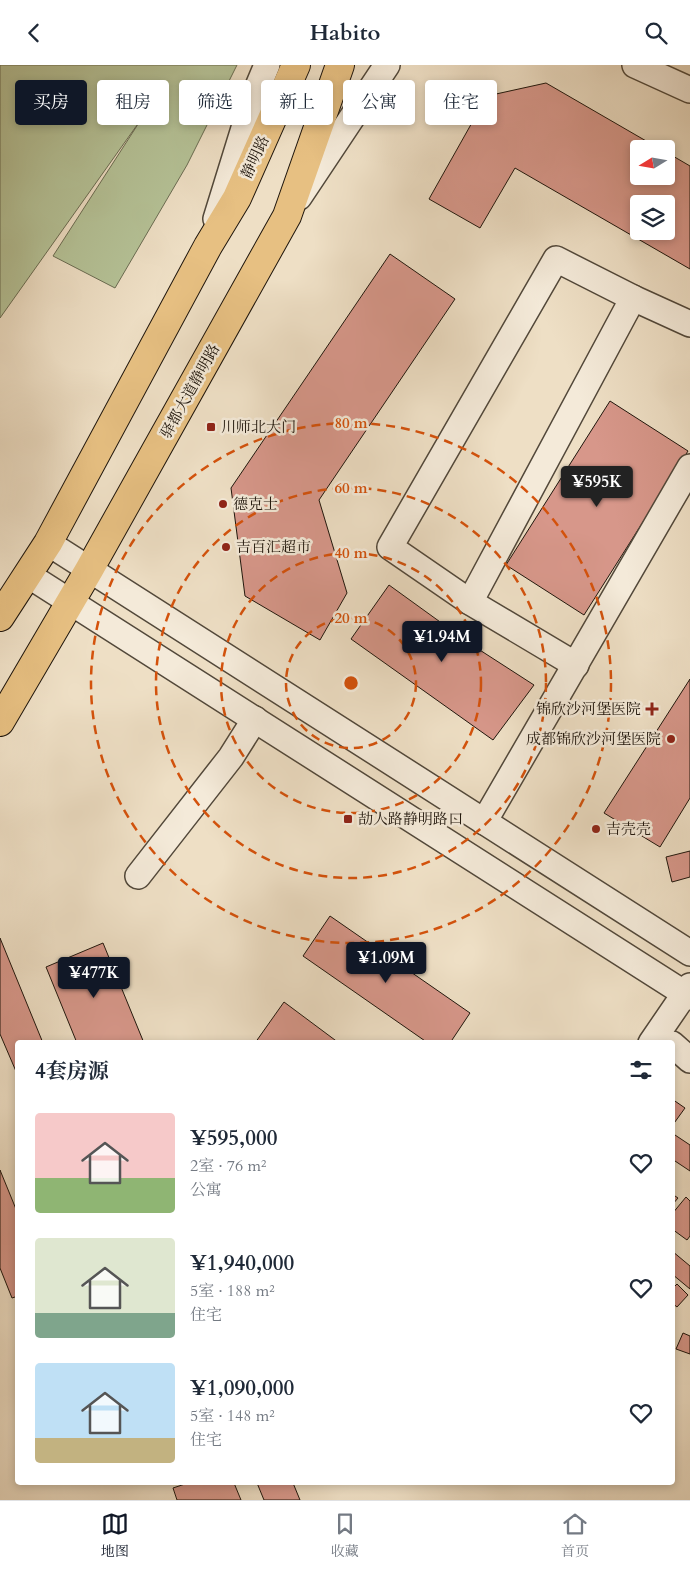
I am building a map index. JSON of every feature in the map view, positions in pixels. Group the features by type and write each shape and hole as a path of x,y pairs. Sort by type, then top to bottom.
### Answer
{"main road":[{"name":"静明路","path":"208,246 237,199 296,65"},
{"path":"287,216 340,65"},
{"name":"驿都大道静明路","path":"0,722 71,602 287,216"},
{"path":"0,617 48,543 208,246"}],"street":[{"path":"208,246 254,96 267,65"},
{"name":"驿都大道静明路","path":"287,216 387,65"},
{"path":"635,65 690,90"},
{"path":"576,665 470,603 390,547 556,259 690,324"},
{"path":"470,603 633,298"},
{"path":"484,822 690,467"},
{"path":"48,543 690,953"},
{"path":"28,575 689,996"},
{"path":"138,876 231,757 255,719"},
{"path":"652,1040 689,996"},
{"path":"669,1040 689,996"},
{"path":"675,1047 690,1060"}],"green space":[{"path":"0,65 237,65 230,80 179,80 179,125 207,125 187,165 115,288 53,256 137,125 169,125 169,80 97,80 97,125 137,125 0,318"}],"building":[{"path":"546,83 644,140 630,140 630,185 675,185 675,157 690,166 690,269 640,240 675,240 675,195 630,195 630,234 515,168 480,228 429,199 471,125 497,125 497,94"},
{"path":"390,254 455,299 319,500 347,593 320,640 245,596 231,488"},
{"path":"610,401 688,451 584,615 506,565"},
{"path":"389,585 472,645 534,685 493,740 351,639"},
{"name":"成都锦欣沙河堡医院","path":"690,679 690,798 660,847 604,813"},
{"path":"690,851 690,877 672,882 666,857"},
{"path":"330,916 470,1013 452,1040 424,1040 303,956"},
{"path":"0,938 42,1040 15,1040 15,1069 0,1034"},
{"path":"103,943 143,1040 76,1040 46,967"},
{"path":"284,1002 335,1040 257,1040"},
{"path":"675,1101 685,1108 675,1122"},
{"path":"675,1135 690,1145 690,1171 675,1161"},
{"path":"0,1170 15,1207 15,1297 12,1298 0,1268"},
{"path":"686,1197 690,1201 690,1236 687,1240 675,1231 675,1210"},
{"path":"675,1254 690,1266 690,1289 675,1276"},
{"path":"677,1284 688,1295 677,1307 675,1305 675,1286"},
{"path":"683,1333 690,1336 690,1354 676,1349"},
{"path":"182,1485 235,1485 241,1500 177,1500 173,1488"},
{"path":"258,1485 294,1485 300,1500 264,1500"}],"place":[{"name":"川师北大门","path":"211,427"},
{"name":"德克士","path":"223,504"},
{"name":"吉百汇超市","path":"226,547"},
{"name":"锦欣沙河堡医院","path":"652,709"},
{"name":"成都锦欣沙河堡医院","path":"671,739"},
{"name":"劼人路静明路口","path":"348,819"},
{"name":"吉壳壳","path":"596,829"}]}
